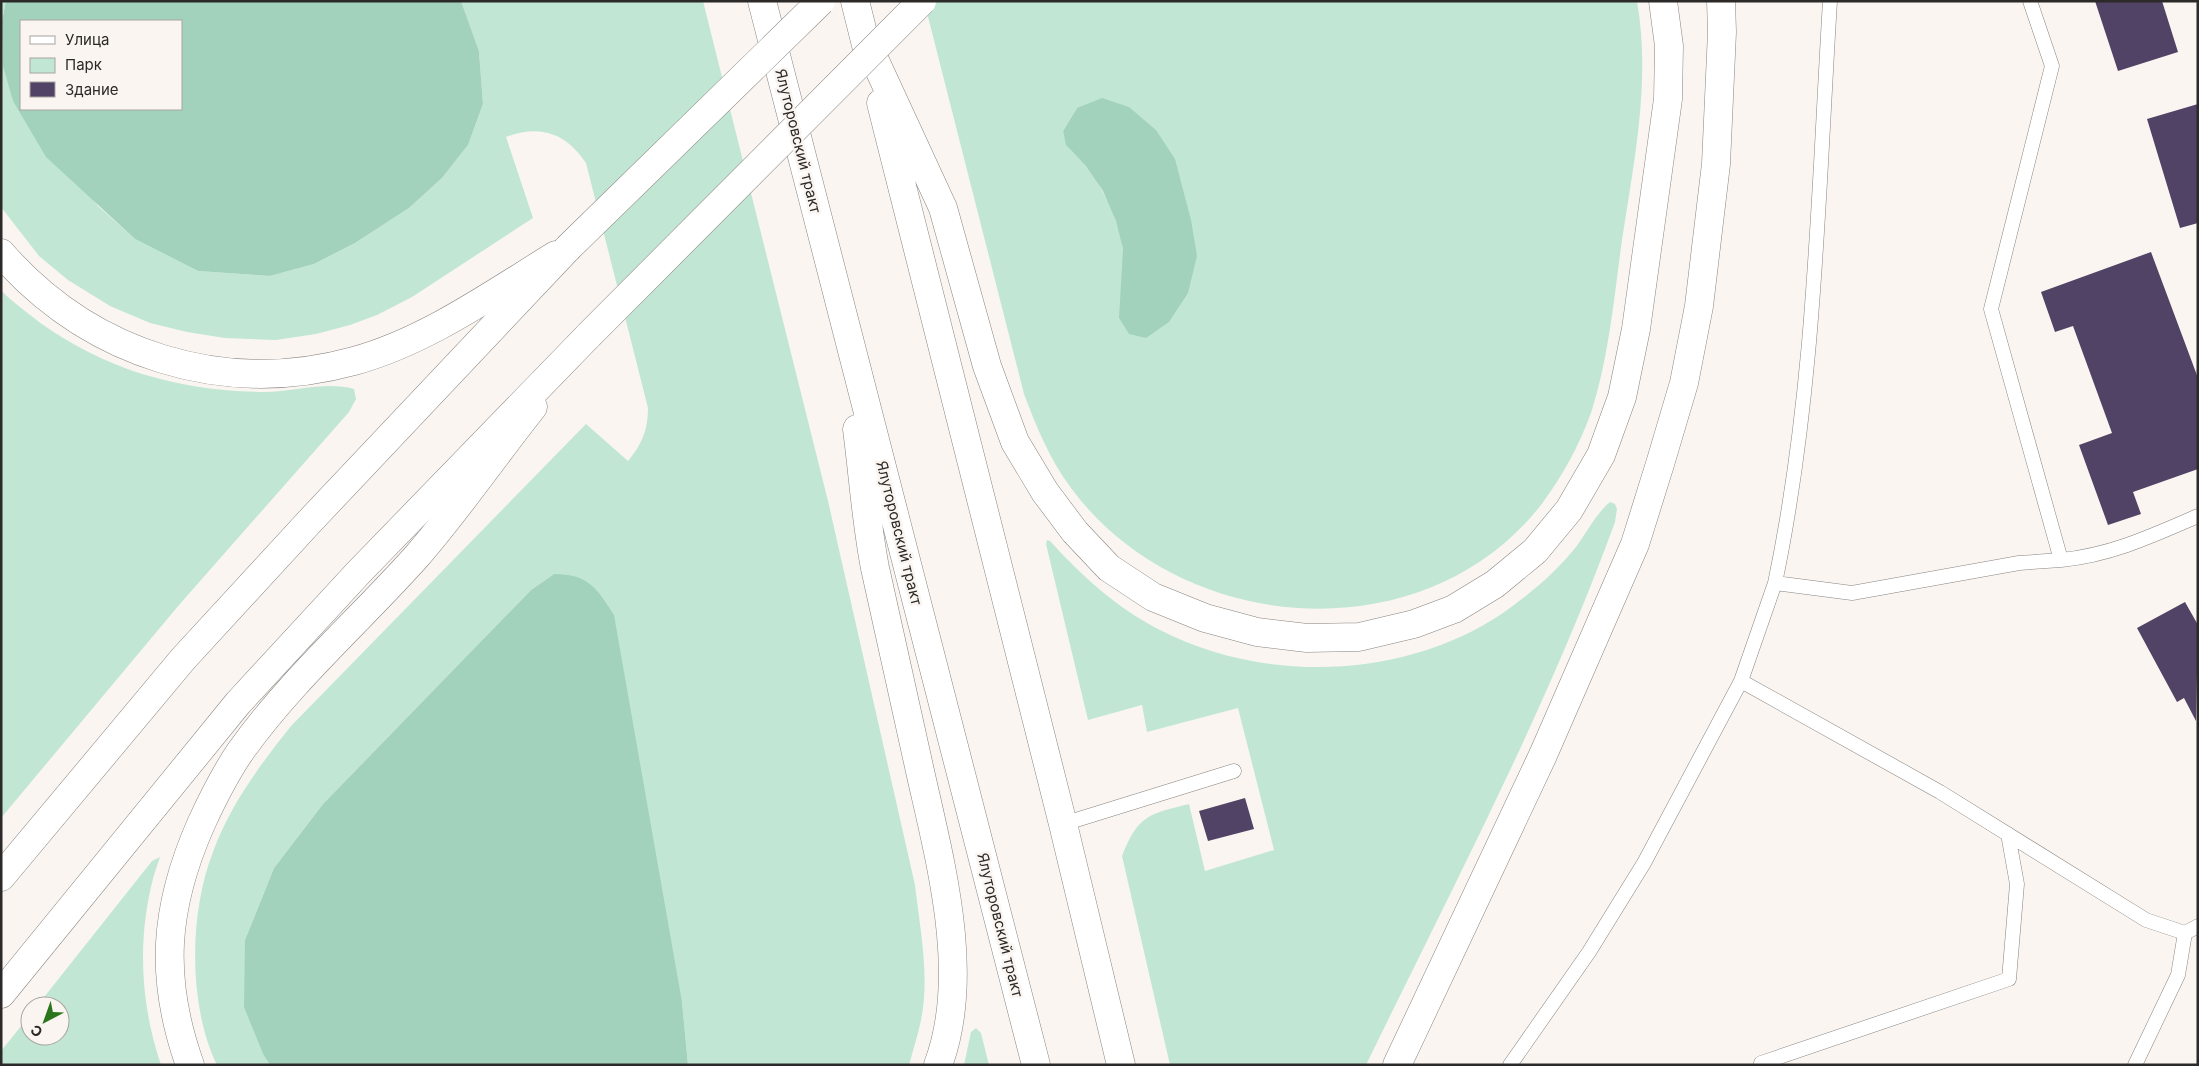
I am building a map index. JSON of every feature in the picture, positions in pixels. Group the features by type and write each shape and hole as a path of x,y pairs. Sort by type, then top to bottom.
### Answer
{"main road":[{"path":"751,1 781,72"},
{"name":"Ялуторовский тракт","path":"762,1 1036,1065"},
{"path":"1,877 183,659 310,521 568,248 821,1"},
{"path":"855,1 1063,824 1121,1065"},
{"path":"1,994 238,703 358,573 589,335 922,1"},
{"path":"865,39 942,208 988,366 1015,442 1045,492 1075,532 1109,568 1154,597 1205,618 1274,634 1307,638 1359,637 1414,624 1454,609 1495,584 1536,551 1569,510 1601,455 1622,397 1636,329 1668,99 1669,46 1662,1"},
{"path":"1397,1065 1543,755 1635,544 1660,464 1684,384 1698,306 1716,164 1722,32 1721,1"},
{"path":"1,253 20,275 60,309 106,337 152,356 198,369 245,374 308,370 346,362 414,338 568,248"},
{"path":"841,306 875,565 932,823 950,928 954,970 951,1010 938,1065"},
{"path":"190,1065 178,1030 169,948 174,901 184,867 211,802 246,745 289,692 418,555 589,335"}],"lane":[{"path":"1510,1065 1589,952 1644,863 1741,681 1775,583 1786,532 1808,360 1830,1"},
{"path":"2030,1 2052,66 1991,309 2061,560"},
{"path":"1775,583 1852,593 2019,563 2091,557 2150,537 2198,516"},
{"path":"1741,681 1940,792 2146,920 2185,933 2198,926"},
{"path":"1063,824 1234,770"},
{"path":"1761,1064 2009,979 2017,884 2008,834"},
{"path":"2135,1065 2168,1000 2178,975 2185,933"}],"green space":[{"path":"1,1 6,1 2,20 13,101 98,206 135,239 198,271 270,276 314,264 355,243 409,208 442,178 468,145 483,104 479,51 461,1 703,1 828,501 915,885 925,987 921,1020 909,1065 688,1065 682,1002 554,574 531,590 323,804 274,868 245,940 264,1056 270,1065 217,1065 201,1015 197,988 195,959 199,903 213,852 228,818 247,786 291,726 586,424 628,461 637,449 643,436 647,423 648,408 586,163 570,144 551,134 530,131 506,137 533,218 412,297 377,315 350,325 316,334 276,340 225,338 187,332 150,323 110,306 68,280 39,256 1,207"},
{"path":"6,1 461,1 479,51 483,104 468,145 442,178 409,208 355,243 314,264 270,276 198,271 135,239 46,157 13,101 3,66 2,20"},
{"path":"924,1 1637,1 1641,31 1642,91 1636,151 1610,327 1597,392 1581,437 1556,483 1541,505 1492,553 1434,586 1370,605 1303,608 1237,598 1174,574 1118,537 1071,488 1063,477 1044,442 1024,394","holes":["1077,108 1169,322 1122,281 1123,250 1115,217 1094,177 1067,144 1063,131"]},
{"path":"1102,98 1129,107 1156,130 1175,159 1191,220 1197,256 1188,293 1169,322 1146,338 1129,334 1119,318 1123,249 1116,221 1103,191 1086,166 1066,145 1063,131 1077,108"},
{"path":"1,290 39,322 65,339 118,365 146,375 203,388 233,391 275,392 321,386 343,387 354,389 356,399 349,412 179,605 1,818"},
{"path":"1610,502 1615,504 1617,509 1615,522 1560,661 1498,796 1366,1065 1170,1065 1122,856 1128,842 1146,818 1189,804 1205,871 1274,850 1238,708 1147,732 1142,705 1088,720 1046,544 1047,540 1100,590 1128,611 1158,629 1199,647 1242,659 1287,666 1333,667 1378,662 1422,652 1464,635 1503,613 1533,590 1560,565"},
{"path":"554,574 575,577 590,584 597,590 614,615 682,1002 688,1065 270,1065 264,1056 244,1007 245,940 274,868 323,804 531,590"},
{"path":"160,857 154,875 145,923 143,970 149,1018 161,1065 1,1065 1,1051 20,1027 20,1046 70,1046 70,996 45,996 152,861"},
{"path":"976,1028 981,1033 989,1065 964,1065 971,1032"}],"building":[{"path":"2095,1 2162,1 2178,52 2118,71"},
{"path":"2198,104 2198,223 2180,228 2147,119"},
{"path":"2151,252 2198,378 2198,469 2133,492 2141,514 2108,525 2079,445 2112,433 2073,326 2055,332 2041,292"},
{"path":"2185,602 2198,625 2196,721 2184,698 2177,702 2137,628"},
{"path":"1245,798 1254,829 1208,841 1199,811"}]}
